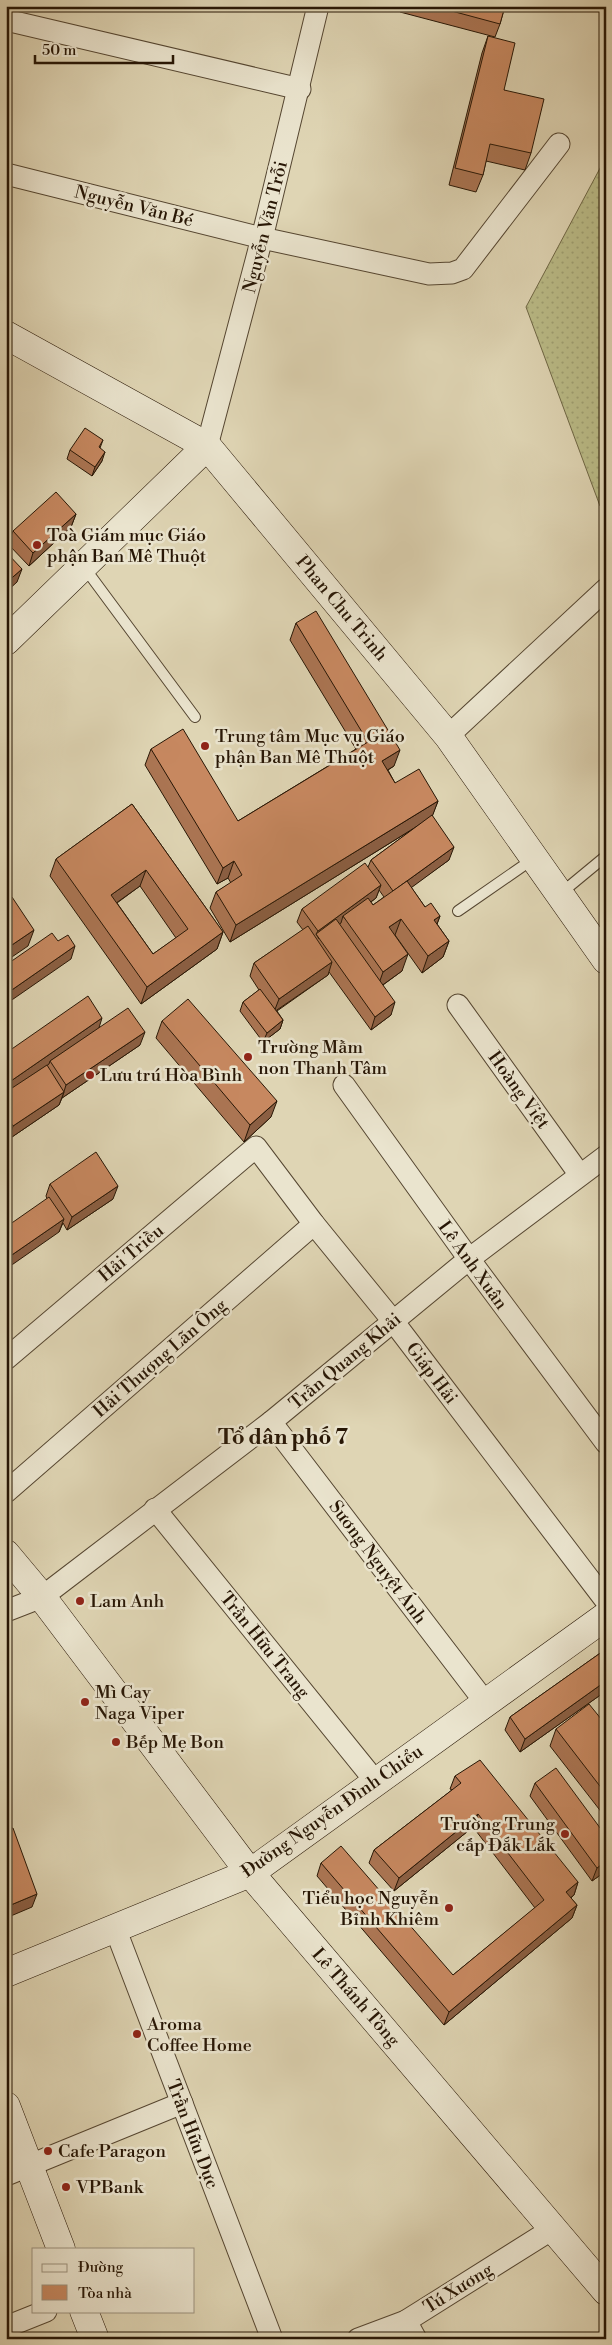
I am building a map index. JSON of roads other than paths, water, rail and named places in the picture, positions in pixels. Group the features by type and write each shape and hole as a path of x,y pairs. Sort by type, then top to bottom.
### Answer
{"main road":[{"name":"Phan Chu Trinh","path":"6,335 207,446 448,736 606,960"},
{"path":"6,640 207,446"},
{"name":"Lê Thánh Tông","path":"6,1554 42,1596 250,1873 606,2291"},
{"name":"Đường Nguyễn Đình Chiểu","path":"6,1973 250,1873 606,1616"},
{"path":"6,2106 18,2170 60,2248"},
{"path":"84,2312 95,2339"}],"street":[{"name":"Nguyễn Văn Trỗi","path":"207,446 300,89 318,6"},
{"path":"6,20 300,89"},
{"name":"Nguyễn Văn Bé","path":"6,174 262,238 429,274 452,273 463,269 559,144"},
{"path":"448,736 606,589"},
{"name":"Hoàng Việt","path":"458,1005 580,1175"},
{"name":"Lê Anh Xuân","path":"344,1085 468,1259 606,1443"},
{"name":"Giáp Hải","path":"256,1147 314,1224 393,1321 606,1601"},
{"name":"Hải Triều","path":"6,1359 256,1147"},
{"name":"Trần Quang Khải","path":"6,1611 42,1596 155,1508 271,1422 468,1259 606,1156"},
{"name":"Hải Thượng Lãn Ông","path":"6,1492 314,1224"},
{"name":"Sương Nguyệt Ánh","path":"271,1422 485,1702"},
{"name":"Trần Hữu Trang","path":"155,1508 376,1782"},
{"name":"Trần Hữu Dực","path":"115,1928 272,2339"},
{"path":"18,2170 182,2103"},
{"name":"Tú Xương","path":"358,2339 411,2330 554,2228"},
{"path":"6,2327 44,2312"}],"lane":[{"path":"83,566 195,717"},
{"path":"560,895 606,856"},
{"path":"458,911 534,858"}],"place":[{"name":"Toà Giám mục Giáo phận Ban Mê Thuột","path":"37,545"},
{"name":"Trung tâm Mục vụ Giáo phận Ban Mê Thuột","path":"205,746"},
{"name":"Trường Mầm non Thanh Tâm","path":"248,1057"},
{"name":"Lưu trú Hòa Bình","path":"90,1075"},
{"name":"Lam Anh","path":"80,1601"},
{"name":"Mì Cay Naga Viper","path":"85,1702"},
{"name":"Bếp Mẹ Bon","path":"116,1742"},
{"name":"Trường Trung cấp Đắk Lắk","path":"565,1834"},
{"name":"Tiểu học Nguyễn Bỉnh Khiêm","path":"449,1908"},
{"name":"Aroma Coffee Home","path":"137,2034"},
{"name":"Cafe Paragon","path":"48,2151"},
{"name":"VPBank","path":"66,2187"}],"district":[{"name":"Tổ dân phố 7","path":"283,1436"}]}
